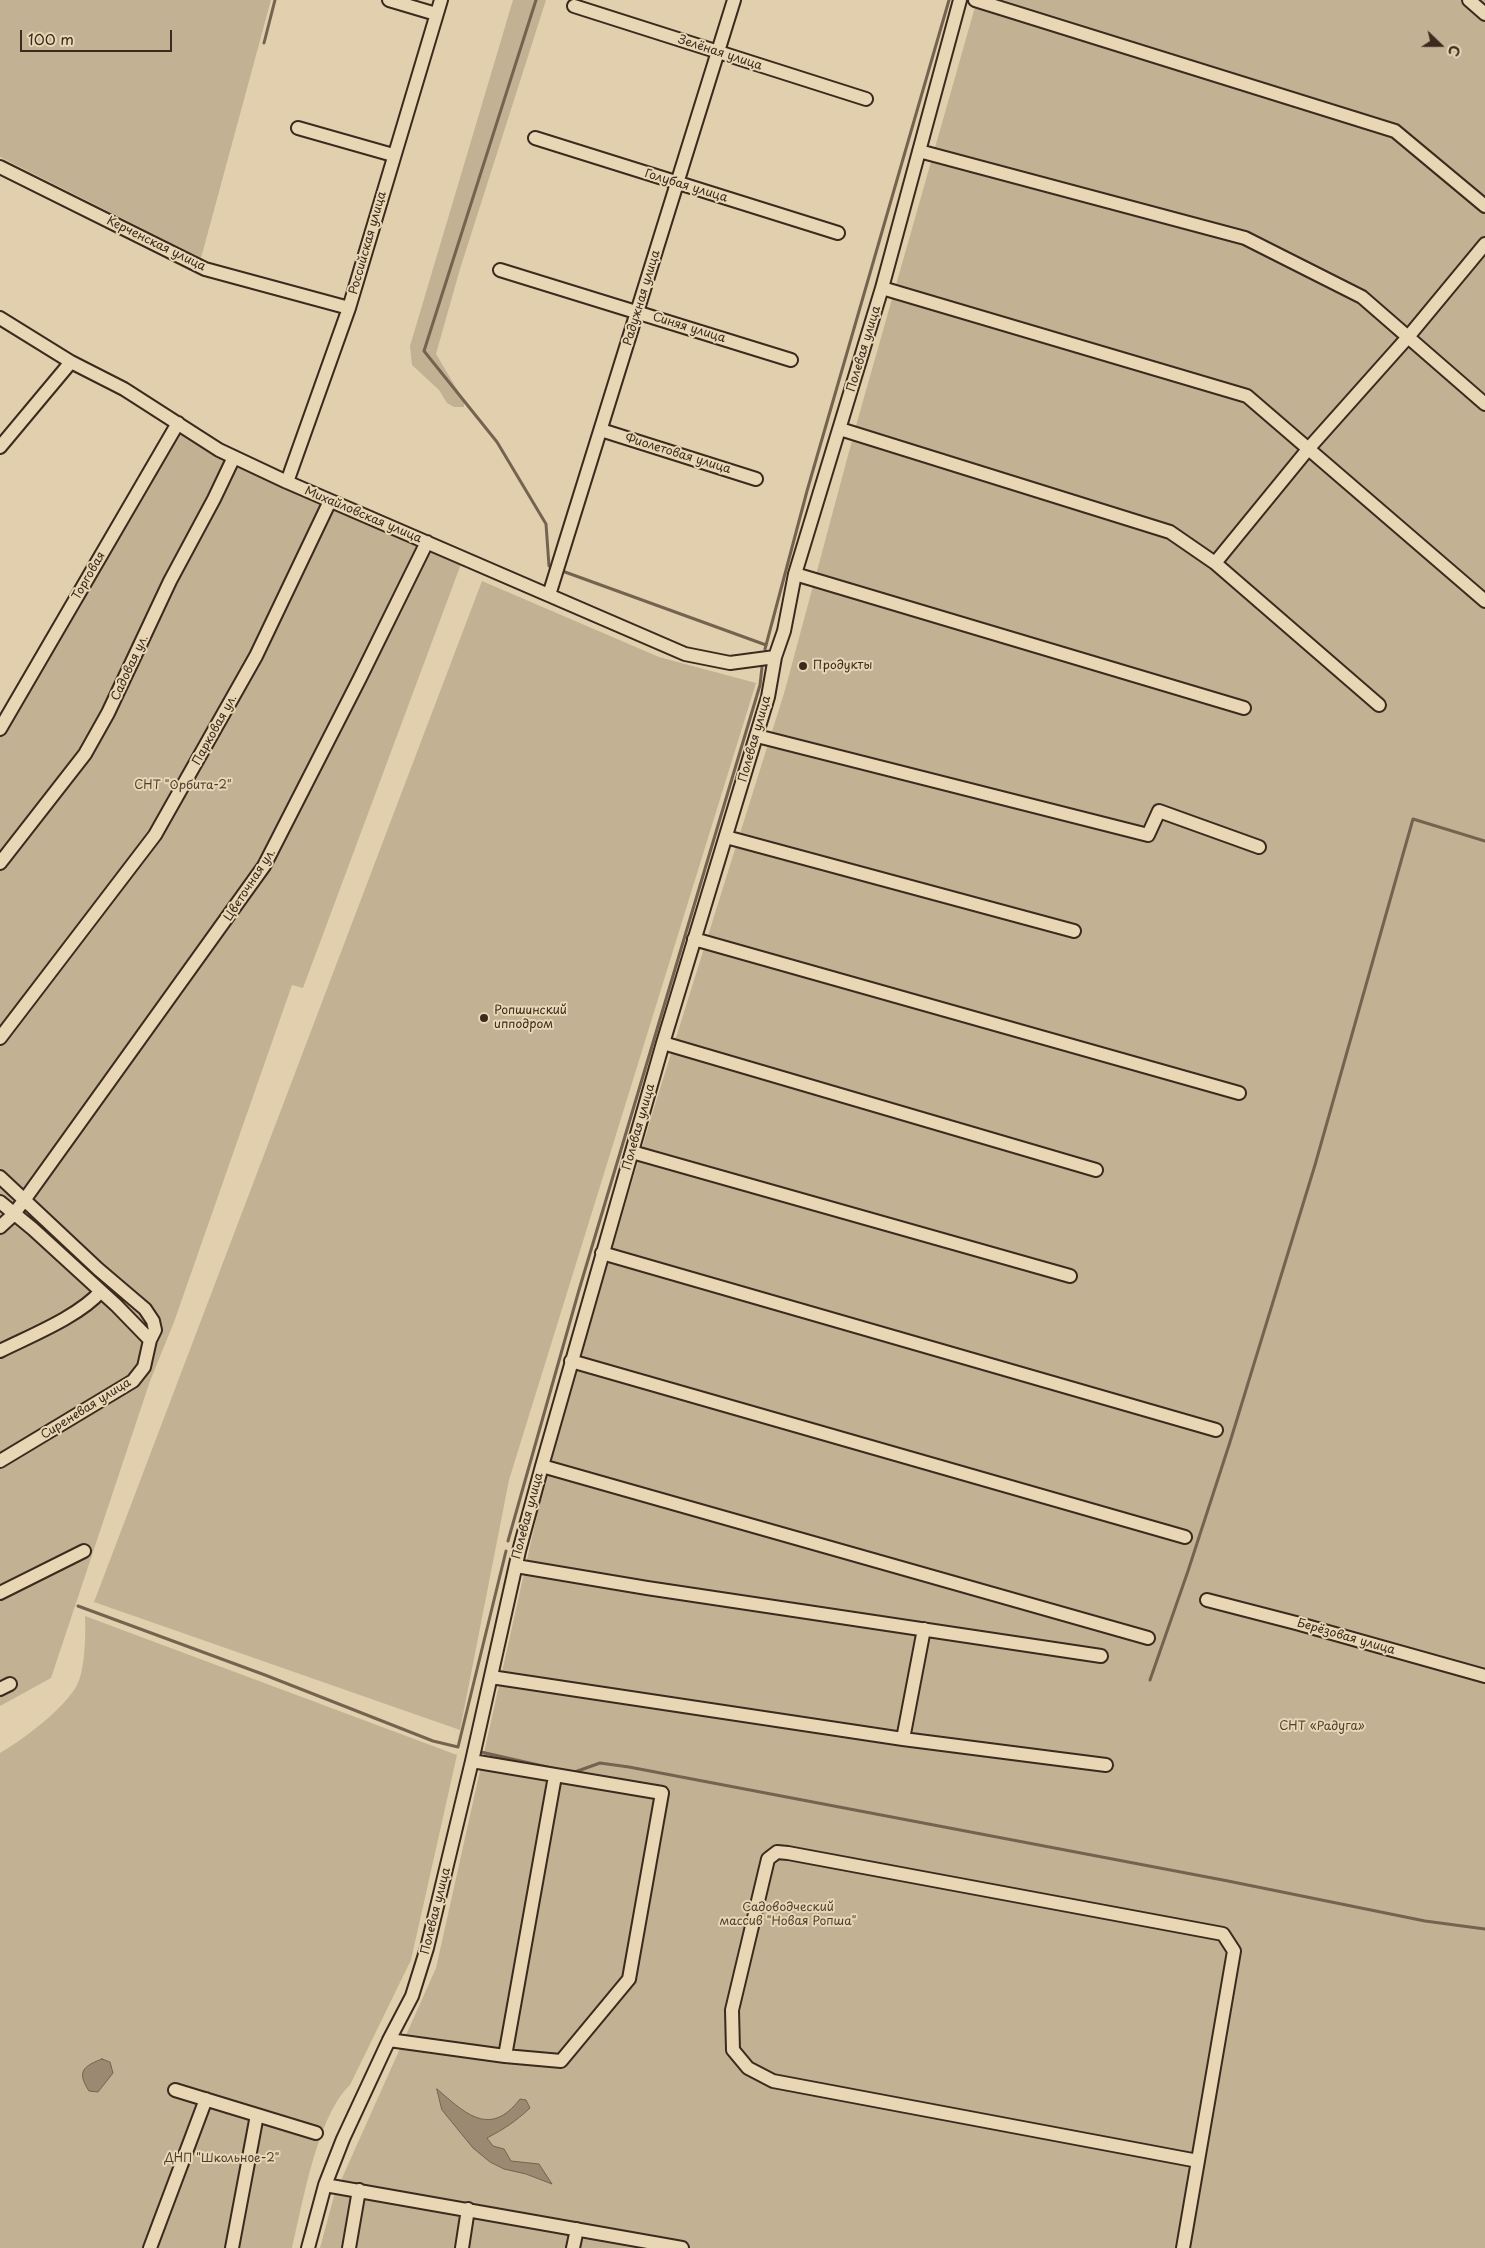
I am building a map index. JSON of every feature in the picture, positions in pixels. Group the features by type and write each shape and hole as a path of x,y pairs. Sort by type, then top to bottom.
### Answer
{"street":[{"path":"389,0 436,14"},
{"name":"Российская улица","path":"287,482 349,308 441,0"},
{"name":"Радужная улица","path":"549,595 734,0"},
{"name":"Полевая улица","path":"308,2248 325,2185 343,2140 389,2040 412,1996 427,1948 516,1566 542,1466 663,1044 757,736 768,697 775,657 784,631 796,574 882,288 960,0"},
{"path":"975,0 1395,131 1485,206"},
{"path":"1469,0 1485,14"},
{"name":"Зелёная улица","path":"574,6 866,99"},
{"path":"298,128 394,155"},
{"name":"Голубая улица","path":"535,138 838,233"},
{"path":"919,151 1245,238 1362,297 1485,404"},
{"name":"Керченская улица","path":"0,167 206,269 349,308"},
{"path":"1215,563 1309,448 1408,337 1485,244"},
{"name":"Синяя улица","path":"500,270 791,360"},
{"path":"882,288 1248,396 1485,601"},
{"name":"Михайловская улица","path":"0,318 71,362 124,389 219,450 330,501 685,654 730,663 775,657"},
{"path":"0,448 71,362"},
{"name":"Торговая","path":"0,729 178,423"},
{"path":"840,429 1140,521 1170,532 1215,563 1379,705"},
{"name":"Фиолетовая улица","path":"601,430 756,478"},
{"name":"Садовая ул.","path":"0,863 85,754 108,713 170,581 234,457"},
{"name":"Парковая ул.","path":"0,1038 155,835 256,656 330,501"},
{"name":"Цветочная ул.","path":"0,1227 13,1215 25,1199 264,866 427,542"},
{"path":"796,574 1244,708"},
{"path":"757,736 1148,835 1159,811 1259,847"},
{"path":"726,837 1074,931"},
{"path":"694,940 1239,1093"},
{"path":"663,1044 1096,1170"},
{"path":"632,1152 1070,1276"},
{"path":"0,1177 25,1199"},
{"name":"Сиреневая улица","path":"0,1461 133,1381 144,1367 150,1340 155,1330 153,1321 144,1309 98,1269 25,1199"},
{"path":"0,1202 13,1215 34,1229 150,1340"},
{"path":"602,1253 1216,1430"},
{"path":"0,1351 81,1309 94,1300 101,1292"},
{"path":"571,1361 1186,1537"},
{"path":"542,1466 1148,1638"},
{"path":"0,1593 84,1551"},
{"path":"516,1566 647,1588 1101,1656"},
{"name":"Берёзовая улица","path":"1207,1600 1485,1676"},
{"path":"903,1739 924,1629"},
{"path":"491,1677 903,1739 1106,1765"},
{"path":"389,2040 504,2056 561,2061 629,1979 662,1792 472,1761"},
{"path":"504,2056 555,1776"},
{"path":"1183,2248 1198,2161 1234,1951 1223,1934 788,1853 777,1852 768,1859 732,2010 733,2050 748,2068 773,2082 1198,2161"},
{"path":"175,2090 316,2132"},
{"path":"150,2248 206,2099"},
{"path":"232,2248 257,2115"},
{"path":"325,2185 682,2248"},
{"path":"349,2248 359,2190"},
{"path":"462,2248 468,2209"},
{"path":"573,2248 577,2229"}],"green space":[{"path":"0,0 271,0 201,258 0,157"},
{"path":"513,0 546,0 460,269 436,354 464,401 464,407 454,407 447,403 439,390 412,365 410,346"},
{"name":"Садоводческий массив \"Новая Ропша\"","path":"977,0 1485,0 1485,2248 320,2248 334,2196 436,1968 549,1461 653,1111 785,690 857,422"},
{"name":"СНТ \"Орбита-2\"","path":"179,429 321,503 461,564 303,988 292,985 174,1322 150,1381 51,1678 0,1706 0,737"},
{"name":"Ропшинский ипподром","path":"482,581 659,657 756,683 509,1480 460,1730 94,1602"},
{"name":"ДНП \"Школьное-2\"","path":"85,1616 457,1755 411,1960 350,2085 338,2099 320,2138 306,2185 292,2248 0,2248 0,1753 43,1723 63,1704 77,1685 82,1671"}],"shaded area":[{"path":"102,2059 110,2062 113,2073 98,2092 89,2091 83,2079 84,2070"},
{"path":"437,2089 458,2107 478,2118 488,2120 509,2111 520,2099 526,2100 530,2108 509,2125 487,2138 493,2146 504,2149 511,2161 539,2164 552,2184 526,2174 504,2169 490,2162 473,2148 442,2110"}],"waterway":[{"path":"264,43 275,0"},
{"path":"536,0 424,351 497,442 546,524 549,566"},
{"path":"765,649 807,491 949,0"},
{"path":"565,572 766,645"},
{"path":"508,1541 579,1290 760,685 762,667"},
{"path":"1150,1680 1230,1442 1315,1165 1413,819 1485,841"},
{"path":"78,1606 265,1675 433,1741 458,1747 506,1551"},
{"path":"481,1752 556,1769"},
{"path":"572,1773 600,1763 629,1767 1228,1881 1425,1921 1485,1929"}],"place":[{"name":"Продукты","path":"803,666"},
{"name":"Ропшинский ипподром","path":"484,1018"}],"park label":[{"name":"СНТ «Радуга»","path":"1322,1727"}]}
